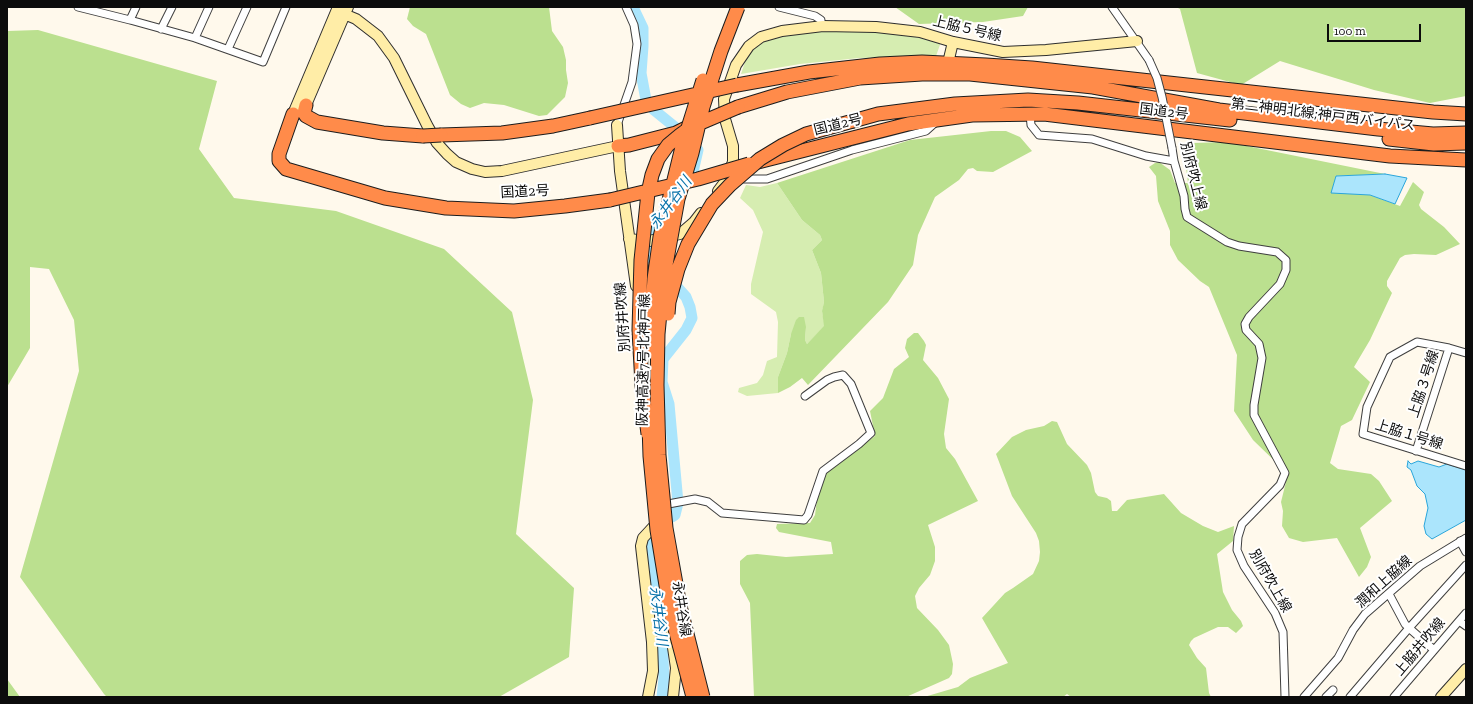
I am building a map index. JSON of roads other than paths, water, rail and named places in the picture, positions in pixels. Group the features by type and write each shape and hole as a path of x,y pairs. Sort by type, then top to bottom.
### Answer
{"highway":[{"path":"618,146 628,141 675,129 689,121 730,7"},
{"name":"阪神高速7号北神戸線","path":"702,697 680,606 655,455 648,384 649,333 660,237 682,147 694,105 730,7"},
{"path":"618,146 629,145 676,133 691,124 698,113 735,7"},
{"name":"阪神高速7号北神戸線","path":"693,697 670,610 657,530 655,455 658,334 663,281 669,241 678,199 692,153 703,108 721,51 738,7"},
{"name":"国道2号","path":"311,119 317,122 383,133 423,136 502,133 553,126 809,72 880,64 922,62 1032,68 1433,112 1466,114"},
{"name":"第二神明北線;神戸西バイパス","path":"655,455 642,385 639,330 641,260 648,192 652,175 658,159 680,135 691,127 738,107 787,92 860,78 922,74 970,74 1092,87 1219,110 1378,129 1433,134 1466,133"},
{"name":"第二神明北線;神戸西バイパス","path":"655,455 669,302 678,269 688,244 712,204 744,171 783,145 806,134 878,114 955,104 1028,100 1078,103 1434,144 1466,143"},
{"path":"306,105 304,113 311,119"},
{"name":"国道2号","path":"291,119 279,154 279,161 286,169 385,198 446,208 514,211 610,200 698,179 750,164 900,126 972,115 1044,114 1390,156 1466,160"},
{"path":"291,119 293,121 299,119 311,119"}],"street":[{"path":"78,7 99,9 130,20 195,38 263,62 286,7"},
{"path":"130,20 136,7"},
{"path":"161,29 172,7"},
{"path":"195,38 209,7"},
{"path":"228,49 247,7"},
{"name":"別府井吹線","path":"626,7 634,25 637,44 632,82 617,125 618,146 634,240 643,413 652,508 655,524"},
{"path":"779,7 815,16 821,20 821,26"},
{"name":"別府吹上線","path":"1112,7 1149,60 1157,78 1174,161 1184,196 1187,217 1227,242 1239,246 1277,252 1286,260 1286,270 1280,284 1249,317 1245,324 1246,330 1259,344 1262,358 1254,405 1254,415 1285,473 1280,485 1242,524 1238,536 1238,550 1244,566 1275,614 1283,632 1285,697"},
{"path":"342,10 366,26 378,36 386,46 394,58 427,125 438,143 456,162 472,169 486,172 502,171 618,146"},
{"path":"306,105 342,10"},
{"path":"291,119 342,10"},
{"name":"上脇５号線","path":"634,240 649,241 680,234 694,222 724,183 733,162 733,146 725,119 724,100 736,65 750,46 761,37 782,31 821,26 884,28 920,32 953,42 1003,52 1046,50 1136,41"},
{"path":"948,63 953,42"},
{"path":"1030,114 1031,125 1039,134 1092,139 1146,156 1174,161"},
{"path":"729,172 744,179 767,179 852,150 926,131 939,120"},
{"name":"上脇１号線","path":"1466,353 1417,342 1390,357 1367,407 1362,434 1466,466"},
{"name":"上脇３号線","path":"1416,451 1449,348"},
{"path":"652,508 695,499 708,502 722,514 804,520 808,516 823,471 871,433 851,384 843,375 834,376 805,396"},
{"path":"648,697 653,671 652,642 641,546 643,538 655,524"},
{"name":"永井谷線","path":"655,524 676,668 673,697"},
{"path":"1463,539 1466,552"},
{"name":"潤和上脇線","path":"1304,697 1338,658 1353,630 1365,614 1420,566 1463,539"},
{"path":"1350,697 1409,628 1466,565"},
{"path":"1389,594 1409,628 1434,650"},
{"path":"1459,621 1466,613"},
{"name":"上脇井吹線","path":"1397,694 1459,621 1466,626"},
{"path":"1441,697 1466,669"},
{"path":"1326,697 1333,690"},
{"path":"1397,694 1406,697"}],"water":[{"path":"1385,174 1407,178 1395,204 1370,195 1331,193 1336,176"},
{"path":"1408,461 1411,464 1418,461 1439,467 1447,464 1466,470 1466,520 1432,539 1426,534 1424,526 1428,508 1425,494 1417,486 1411,470 1407,467"}],"waterway":[{"name":"永井谷川","path":"633,7 643,28 641,73 646,100 654,110 686,136"},
{"name":"永井谷川","path":"685,186 692,176 698,150"},
{"name":"永井谷川","path":"665,213 649,234 647,253 686,297 692,318 686,330 663,359 662,382 669,404 678,503 675,515 672,517"},
{"name":"永井谷川","path":"652,537 648,542 662,641 664,678 662,697"}]}
